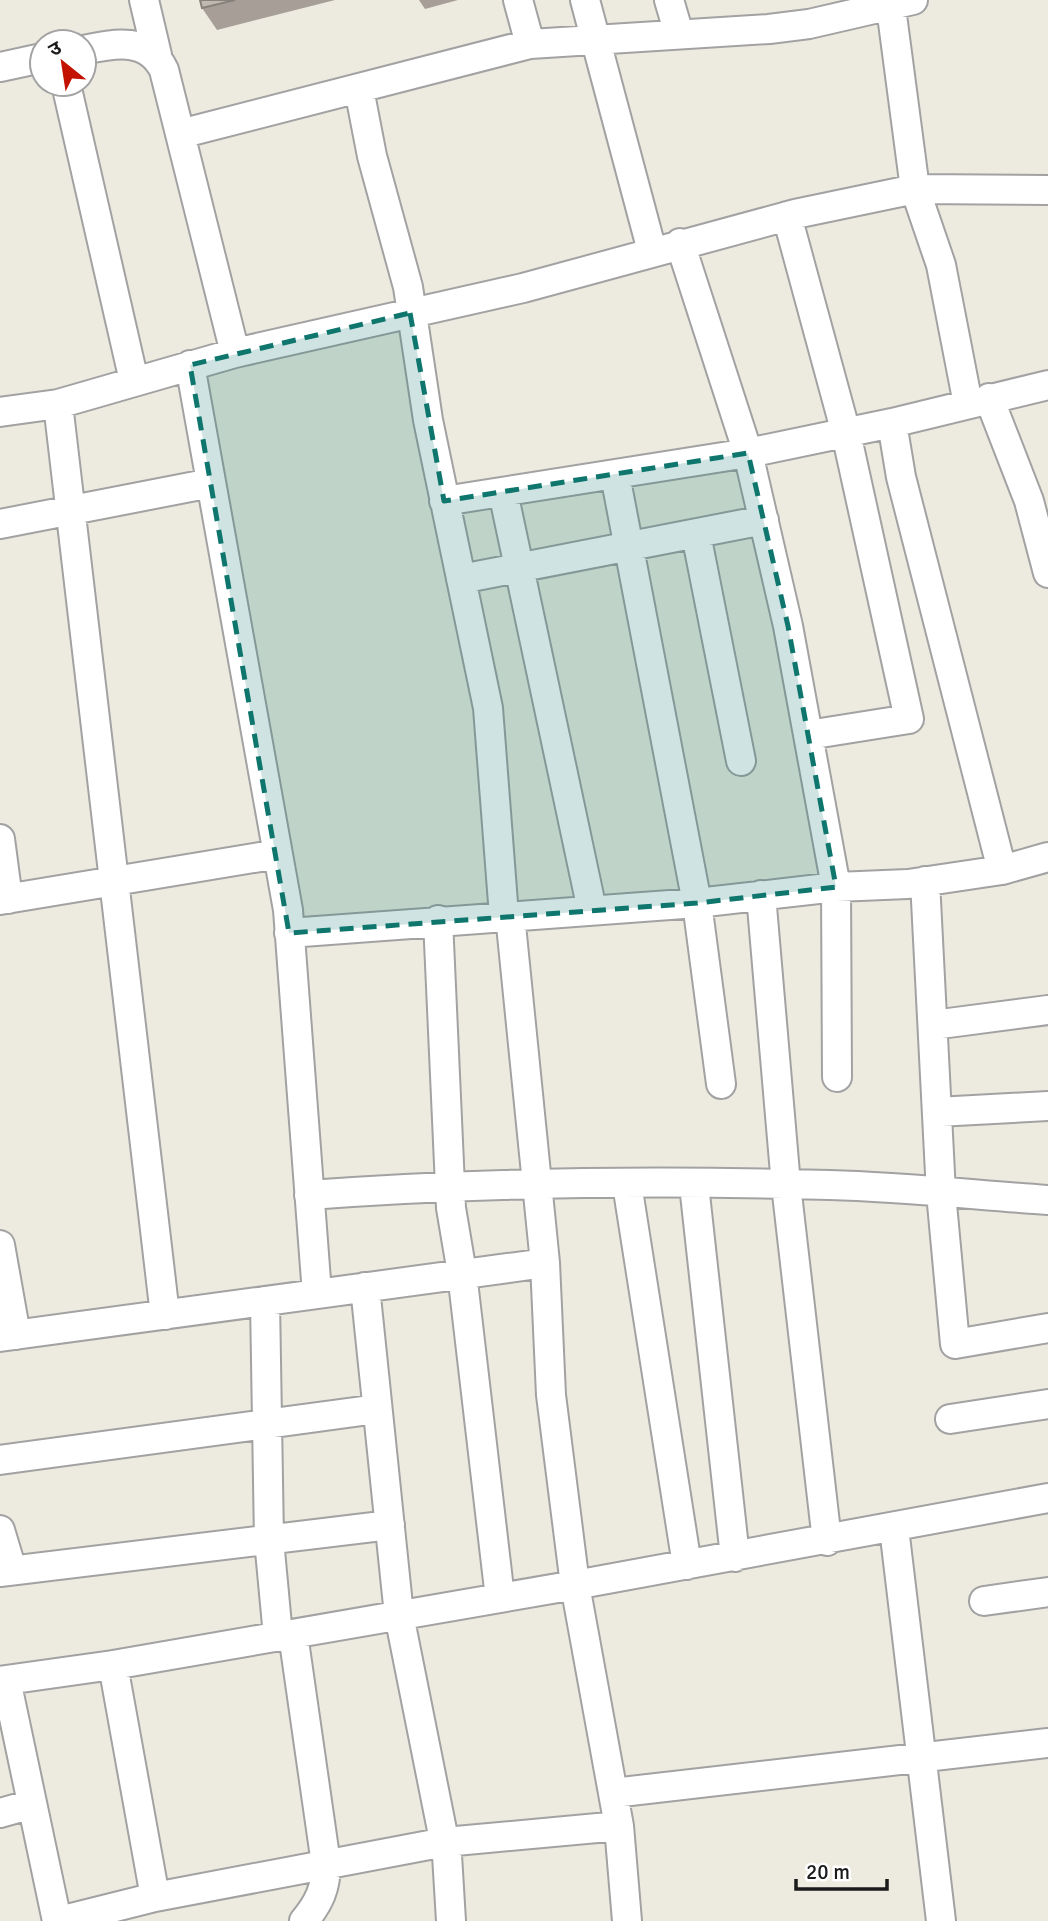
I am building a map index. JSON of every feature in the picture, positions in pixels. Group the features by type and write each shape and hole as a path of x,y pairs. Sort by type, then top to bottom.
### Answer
{"street":[{"path":"144,0 235,352"},
{"path":"518,0 530,44"},
{"path":"585,0 652,251"},
{"path":"669,0 678,34"},
{"path":"180,134 530,44 809,24 898,1 915,189 941,265 979,401 1028,501 1048,573"},
{"path":"98,48 137,44 157,55"},
{"path":"0,67 28,61"},
{"path":"359,89 372,156 408,287 410,313 444,501 488,708 507,915 545,1263 551,1395 575,1585 619,1826 627,1921"},
{"path":"69,98 134,381"},
{"path":"0,412 58,404 235,352 523,288 680,243 787,216 915,189 1048,190"},
{"path":"787,216 846,433 909,719 808,735"},
{"path":"680,243 748,453 788,626 836,887 837,1077"},
{"path":"190,365 278,854 289,933 317,1294"},
{"path":"444,501 748,453 892,423 1048,385"},
{"path":"58,404 165,1315"},
{"path":"892,423 905,491 1002,870"},
{"path":"615,475 697,903 721,1084"},
{"path":"0,524 211,483"},
{"path":"503,492 592,910"},
{"path":"461,579 764,520"},
{"path":"696,534 741,761"},
{"path":"0,839 4,899 278,854"},
{"path":"289,933 697,903 836,887 925,881 1002,870 1048,857"},
{"path":"925,881 941,1193 955,1344 1048,1328"},
{"path":"761,895 786,1185 827,1541"},
{"path":"438,920 449,1185 462,1273 500,1598"},
{"path":"933,1025 1048,1010"},
{"path":"937,1112 1048,1106"},
{"path":"309,1195 449,1185 536,1183 786,1185 1048,1200"},
{"path":"627,1184 687,1565"},
{"path":"694,1185 735,1557"},
{"path":"0,1245 8,1336 545,1263"},
{"path":"365,1287 399,1615 445,1842 451,1921"},
{"path":"265,1301 269,1540 326,1864 326,1884 317,1905 304,1921"},
{"path":"950,1419 1048,1404"},
{"path":"0,1460 377,1409"},
{"path":"619,1826 445,1842 155,1897 58,1921 3,1680 113,1665 575,1585 827,1541 1048,1498"},
{"path":"0,1530 6,1571 390,1525"},
{"path":"894,1528 942,1921"},
{"path":"984,1601 1048,1591"},
{"path":"113,1665 155,1897"},
{"path":"613,1793 922,1760 1048,1743"},
{"path":"0,1813 32,1804"}],"highlighted area":[{"path":"410,313 444,501 748,453 788,626 836,887 697,903 289,933 190,365"}],"building":[{"path":"200,0 235,0 202,8"}]}
